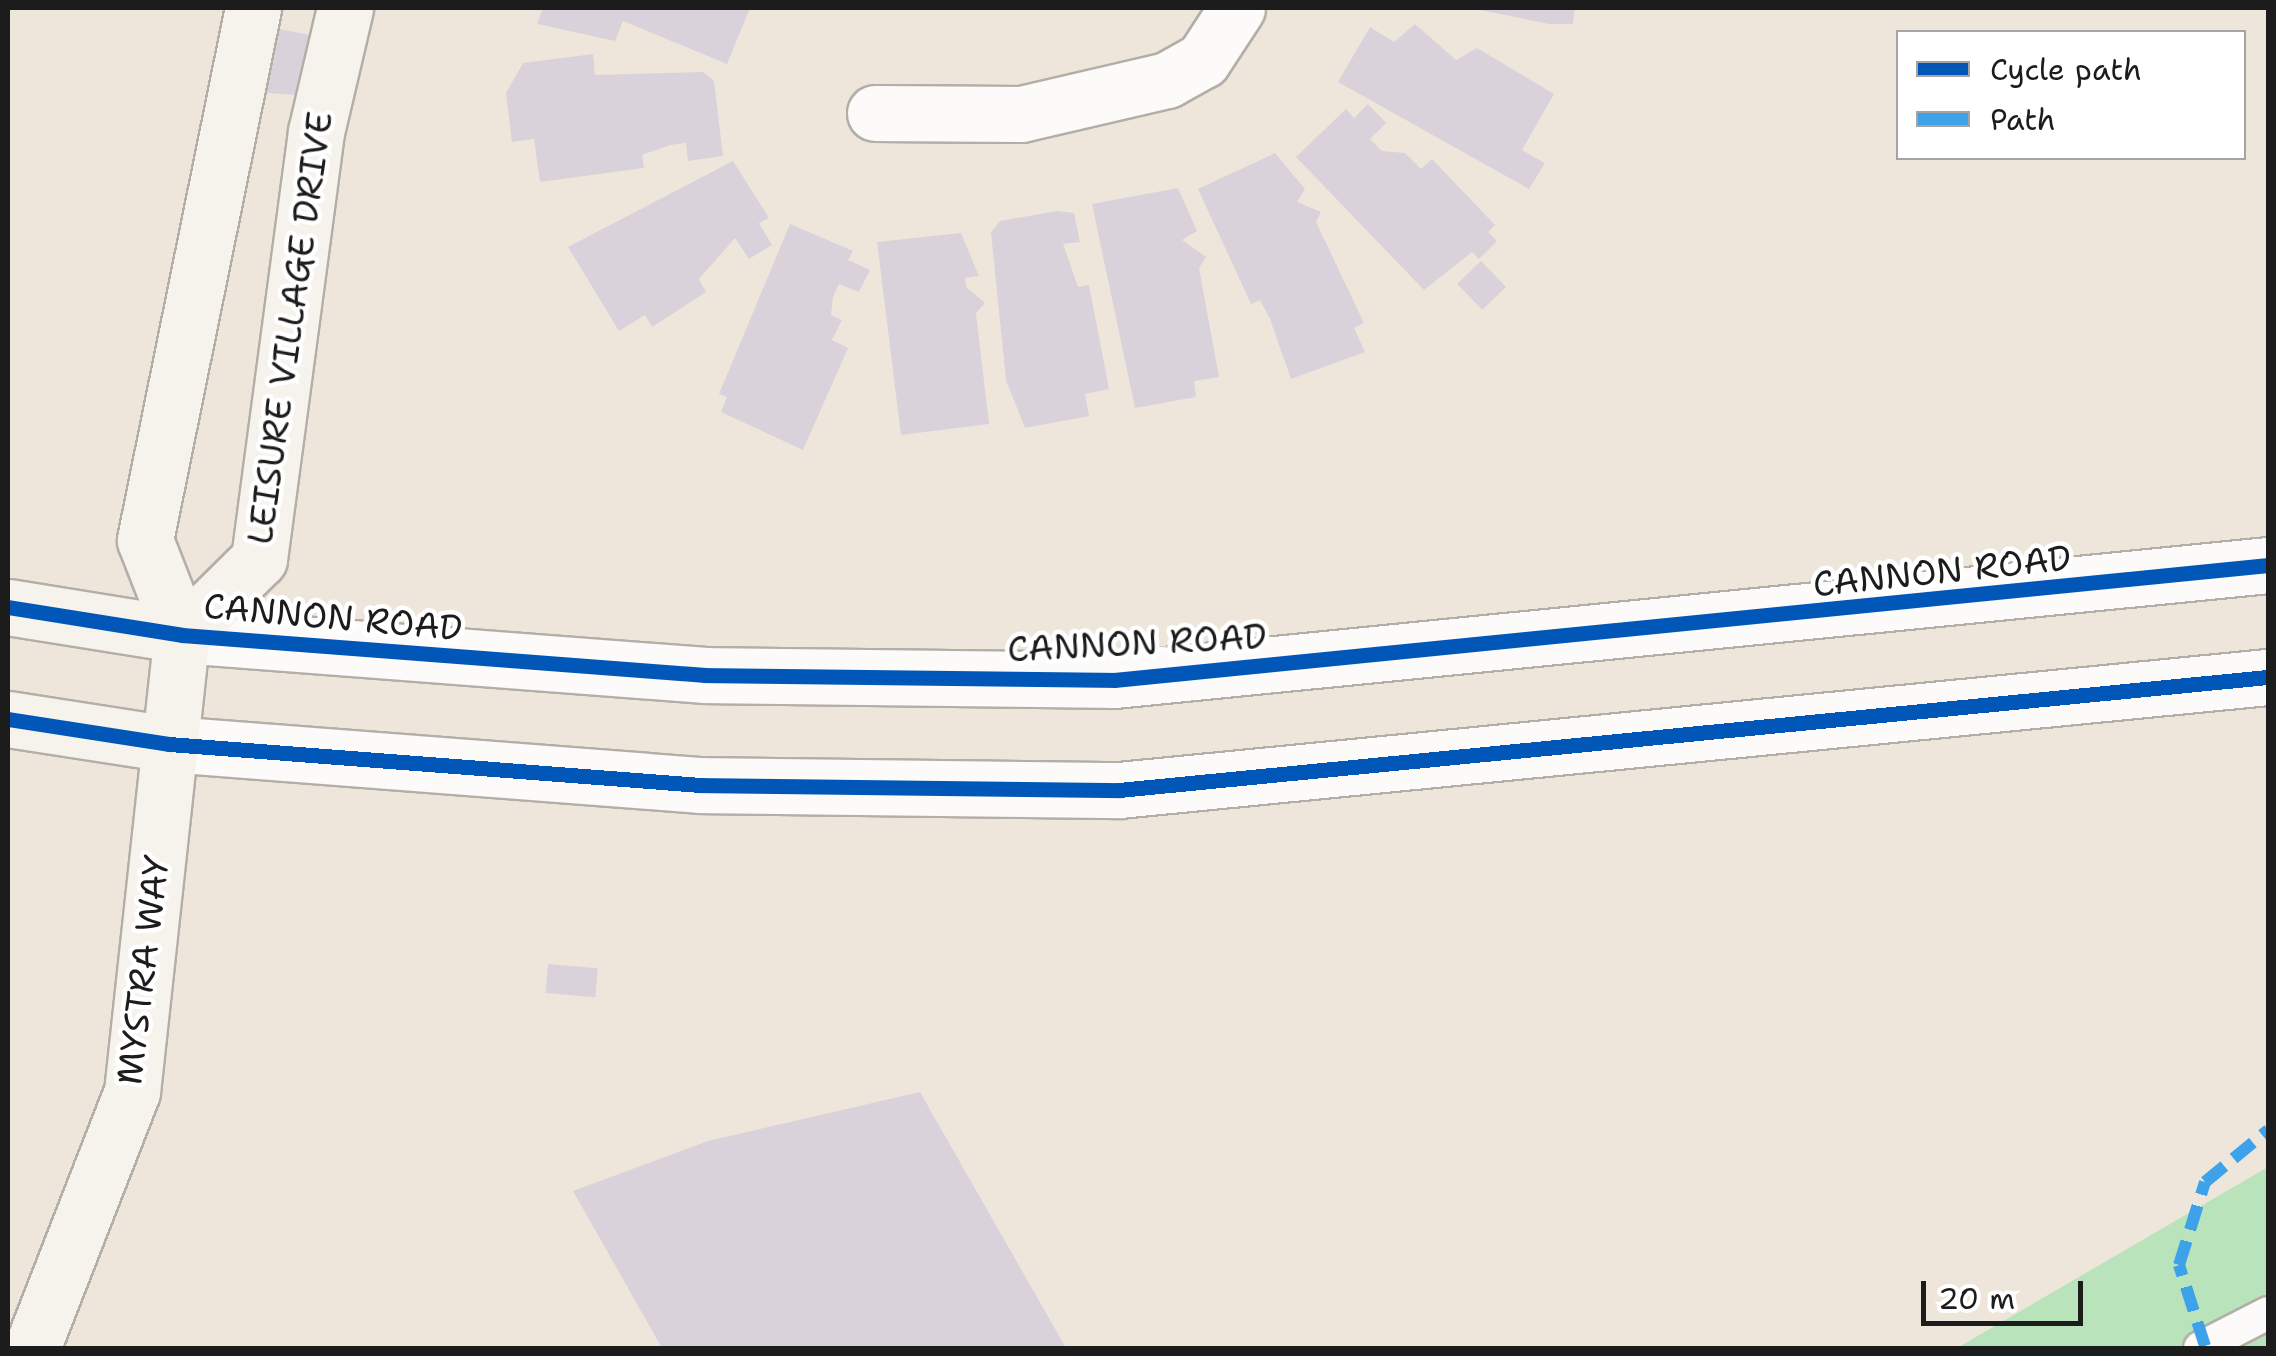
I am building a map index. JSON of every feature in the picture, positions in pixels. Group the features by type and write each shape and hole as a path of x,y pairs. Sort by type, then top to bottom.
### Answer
{"street":[{"path":"182,635 145,540 253,8"},
{"name":"LEISURE VILLAGE DRIVE","path":"182,635 260,559 316,132 345,8"},
{"path":"875,113 1022,114 1166,80 1203,60 1236,8"},
{"name":"CANNON ROAD","path":"8,607 182,635 705,675 1114,680 2268,565"},
{"name":"MYSTRA WAY","path":"32,1348 132,1092 182,635"},
{"path":"8,719 170,744 700,784 1118,790 2268,677"}],"lane":[{"path":"2200,1348 2268,1313"}],"green space":[{"path":"2268,1167 2268,1348 1957,1348"}],"building":[{"path":"543,8 750,8 727,64 623,21 615,41 537,24"},
{"path":"1470,8 1575,8 1573,24 1549,24"},
{"path":"254,24 340,41 336,98 254,92"},
{"path":"1415,24 1456,60 1477,48 1554,94 1522,150 1545,163 1529,189 1338,82 1370,27 1394,42"},
{"path":"593,54 595,75 703,72 714,81 723,156 688,161 686,143 670,145 642,155 644,168 540,182 534,139 512,142 506,93 523,63"},
{"path":"1368,104 1386,123 1370,139 1382,151 1405,153 1421,169 1432,159 1495,225 1488,232 1497,241 1479,259 1472,252 1424,290 1296,157 1346,109 1354,118"},
{"path":"1275,153 1305,189 1297,202 1321,212 1316,222 1364,323 1354,328 1365,352 1291,379 1270,319 1260,300 1251,304 1198,189"},
{"path":"733,161 769,218 759,223 772,245 749,259 735,238 699,279 706,292 652,327 645,315 619,331 568,247"},
{"path":"1178,188 1197,231 1182,240 1206,257 1199,268 1219,377 1194,381 1196,397 1135,408 1092,204"},
{"path":"1057,211 1074,213 1080,242 1063,244 1078,287 1089,285 1109,389 1085,394 1089,416 1025,428 1006,380 991,232 1000,221"},
{"path":"790,224 853,251 848,260 870,270 859,292 839,284 833,297 831,315 842,320 832,340 848,348 803,450 721,412 727,397 719,394"},
{"path":"961,233 979,276 965,278 966,287 985,303 976,313 989,424 901,435 877,242"},
{"path":"1481,261 1506,287 1482,310 1457,284"},
{"path":"548,964 598,968 595,997 545,993"},
{"path":"920,1092 1066,1348 662,1348 573,1191 708,1141"}],"marked path":[{"path":"2205,1346 2179,1265 2205,1182 2268,1130"}],"cycle path":[{"path":"8,607 182,635 705,675 1114,680 2268,565"},
{"path":"8,719 169,744 701,785 1119,790 2268,677"}]}
